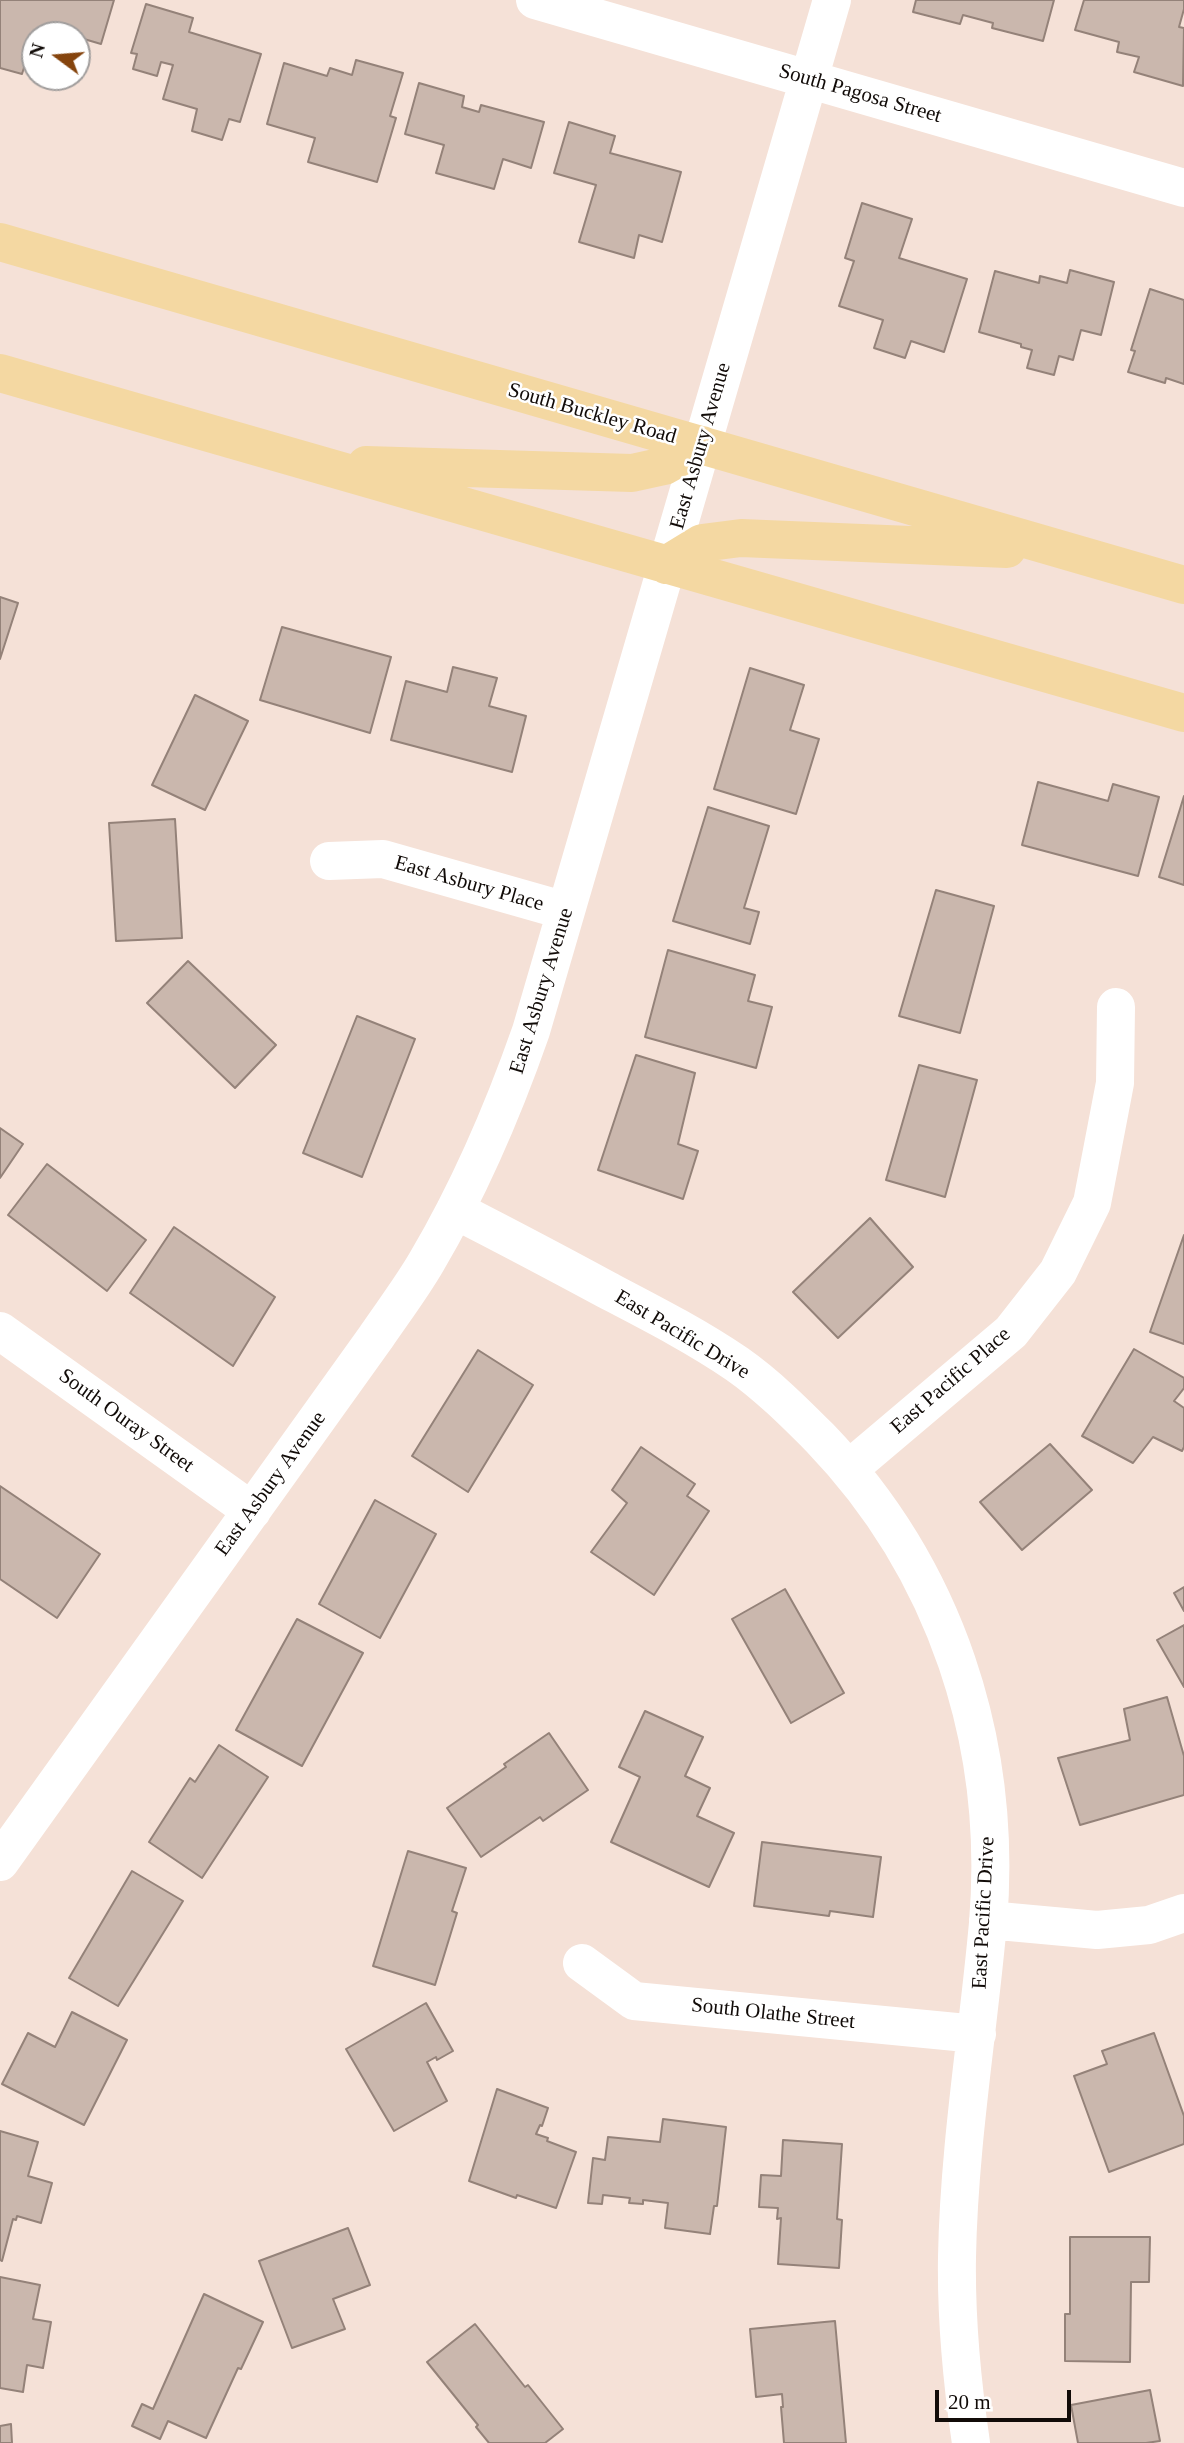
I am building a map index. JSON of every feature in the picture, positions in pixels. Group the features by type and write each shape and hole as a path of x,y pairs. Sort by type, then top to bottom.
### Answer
{"main road":[{"name":"South Buckley Road","path":"0,243 1184,585"},
{"path":"0,373 1184,713"},
{"path":"315,464 618,474 664,466 702,445"},
{"path":"666,565 702,543 741,538 1068,551"}],"street":[{"name":"South Pagosa Street","path":"535,0 1184,188"},
{"name":"East Asbury Avenue","path":"0,1862 376,1337 426,1262 483,1156 531,1031 832,0"},
{"name":"East Asbury Place","path":"329,862 383,859 566,911"},
{"name":"East Pacific Place","path":"849,1469 1011,1332 1058,1272 1092,1203 1115,1083 1116,1007"},
{"name":"East Pacific Drive","path":"456,1210 668,1321 738,1365 787,1404 849,1469 908,1552 950,1638 970,1699 983,1762 991,1857 988,1920 963,2165 957,2258 961,2379 971,2443"},
{"name":"South Ouray Street","path":"0,1331 251,1511"},
{"path":"988,1920 1097,1930 1149,1925 1184,1913"},
{"name":"South Olathe Street","path":"582,1963 634,2001 977,2034"}],"building":[{"path":"0,0 114,0 101,44 91,41 91,21 21,21 21,74 0,68"},
{"path":"916,0 1054,0 1043,41 992,28 993,23 963,15 960,24 913,12"},
{"path":"1084,0 1184,0 1179,27 1184,28 1183,86 1134,72 1139,57 1117,52 1119,42 1075,30"},
{"path":"146,4 193,18 189,32 261,54 240,122 229,119 222,140 192,131 197,109 163,99 173,65 161,62 157,76 133,69 137,54 131,53"},
{"path":"356,60 403,73 390,116 396,118 377,182 308,162 315,138 267,124 284,63 327,76 330,68 352,75"},
{"path":"419,83 464,96 462,107 479,112 481,105 544,122 531,168 503,159 494,189 436,173 444,145 405,134"},
{"path":"569,122 615,136 610,153 681,172 662,242 639,235 634,258 579,242 596,185 554,173"},
{"path":"862,203 912,219 899,258 967,279 944,352 911,341 905,358 874,348 883,320 839,306 854,261 845,258"},
{"path":"1070,270 1114,282 1101,335 1081,330 1073,360 1059,356 1054,375 1027,368 1032,350 1021,347 1021,344 979,332 995,271 1039,283 1040,276 1067,283"},
{"path":"1150,289 1184,300 1184,384 1166,378 1165,383 1128,372 1135,351 1131,350"},
{"path":"0,597 18,603 0,659"},
{"path":"282,627 391,657 370,733 260,700"},
{"path":"453,667 497,678 489,706 526,716 512,772 391,740 406,681 447,692"},
{"path":"750,668 804,685 790,730 819,739 796,814 714,789"},
{"path":"195,695 248,721 205,810 152,785"},
{"path":"1038,782 1108,801 1113,784 1159,797 1138,876 1022,845"},
{"path":"1184,796 1184,885 1159,877"},
{"path":"708,807 769,826 744,908 759,912 750,944 673,921"},
{"path":"175,819 182,938 116,941 109,823"},
{"path":"936,890 994,906 960,1033 899,1016"},
{"path":"668,950 755,975 748,1001 772,1007 756,1068 645,1037"},
{"path":"188,961 276,1045 235,1088 147,1003"},
{"path":"357,1016 415,1039 362,1177 303,1153"},
{"path":"636,1055 695,1073 678,1144 698,1151 683,1199 598,1170"},
{"path":"919,1065 977,1080 945,1197 886,1180"},
{"path":"0,1128 23,1144 0,1178"},
{"path":"47,1164 146,1240 107,1291 8,1215"},
{"path":"870,1218 913,1267 838,1338 793,1292"},
{"path":"174,1227 275,1297 233,1366 130,1293"},
{"path":"1184,1235 1184,1344 1150,1332"},
{"path":"1134,1349 1184,1378 1184,1388 1174,1401 1184,1408 1184,1447 1182,1451 1153,1437 1133,1463 1082,1436"},
{"path":"478,1350 533,1385 468,1492 412,1456"},
{"path":"1050,1444 1092,1490 1022,1550 980,1502"},
{"path":"641,1447 695,1484 687,1496 709,1511 654,1595 591,1552 627,1503 612,1490"},
{"path":"0,1486 100,1554 57,1618 0,1579"},
{"path":"375,1500 436,1534 380,1638 319,1604"},
{"path":"1184,1587 1184,1611 1174,1593"},
{"path":"785,1589 844,1693 791,1723 732,1619"},
{"path":"297,1619 363,1653 302,1766 236,1730"},
{"path":"1184,1625 1184,1687 1157,1640"},
{"path":"1167,1697 1184,1756 1184,1795 1080,1825 1058,1758 1130,1740 1124,1709"},
{"path":"645,1711 703,1737 685,1776 710,1788 697,1816 734,1833 709,1887 611,1842 640,1777 619,1767"},
{"path":"549,1733 588,1790 543,1821 540,1817 481,1857 447,1808"},
{"path":"219,1745 268,1777 202,1878 149,1842 190,1778 195,1782"},
{"path":"762,1842 881,1857 873,1917 830,1911 829,1916 754,1906"},
{"path":"408,1851 466,1868 452,1911 457,1913 435,1985 373,1966"},
{"path":"132,1871 183,1901 118,2006 69,1978"},
{"path":"426,2003 453,2051 427,2062 447,2101 394,2131 346,2049"},
{"path":"72,2012 127,2040 84,2125 2,2084 28,2033 55,2047"},
{"path":"1154,2033 1184,2116 1184,2144 1109,2172 1074,2076 1107,2064 1102,2051"},
{"path":"497,2089 548,2108 536,2134 576,2152 556,2208 517,2195 516,2198 469,2181"},
{"path":"663,2119 726,2127 717,2206 714,2206 710,2234 665,2228 668,2203 643,2200 643,2204 629,2203 630,2198 603,2195 602,2204 588,2203 593,2158 605,2160 608,2137 660,2142"},
{"path":"0,2131 38,2142 28,2176 52,2183 41,2223 17,2216 16,2220 13,2219 2,2261 0,2260"},
{"path":"783,2140 842,2144 837,2219 842,2220 839,2268 778,2264 781,2218 777,2219 778,2208 759,2207 761,2175 781,2176"},
{"path":"348,2228 370,2285 333,2299 345,2329 292,2348 259,2261"},
{"path":"1070,2237 1150,2237 1149,2282 1131,2282 1130,2362 1065,2361 1065,2314 1070,2314"},
{"path":"0,2277 40,2285 33,2319 51,2322 43,2368 27,2365 23,2392 0,2388"},
{"path":"204,2294 263,2322 241,2369 238,2368 206,2438 168,2421 160,2439 132,2426 142,2404 153,2409"},
{"path":"835,2321 846,2443 784,2443 782,2394 756,2397 750,2329"},
{"path":"475,2324 525,2387 528,2385 563,2429 545,2443 489,2443 476,2427 478,2425 427,2362"},
{"path":"1150,2390 1160,2441 1078,2443 1071,2405"},
{"path":"11,2424 12,2443 0,2443 0,2426"}]}
